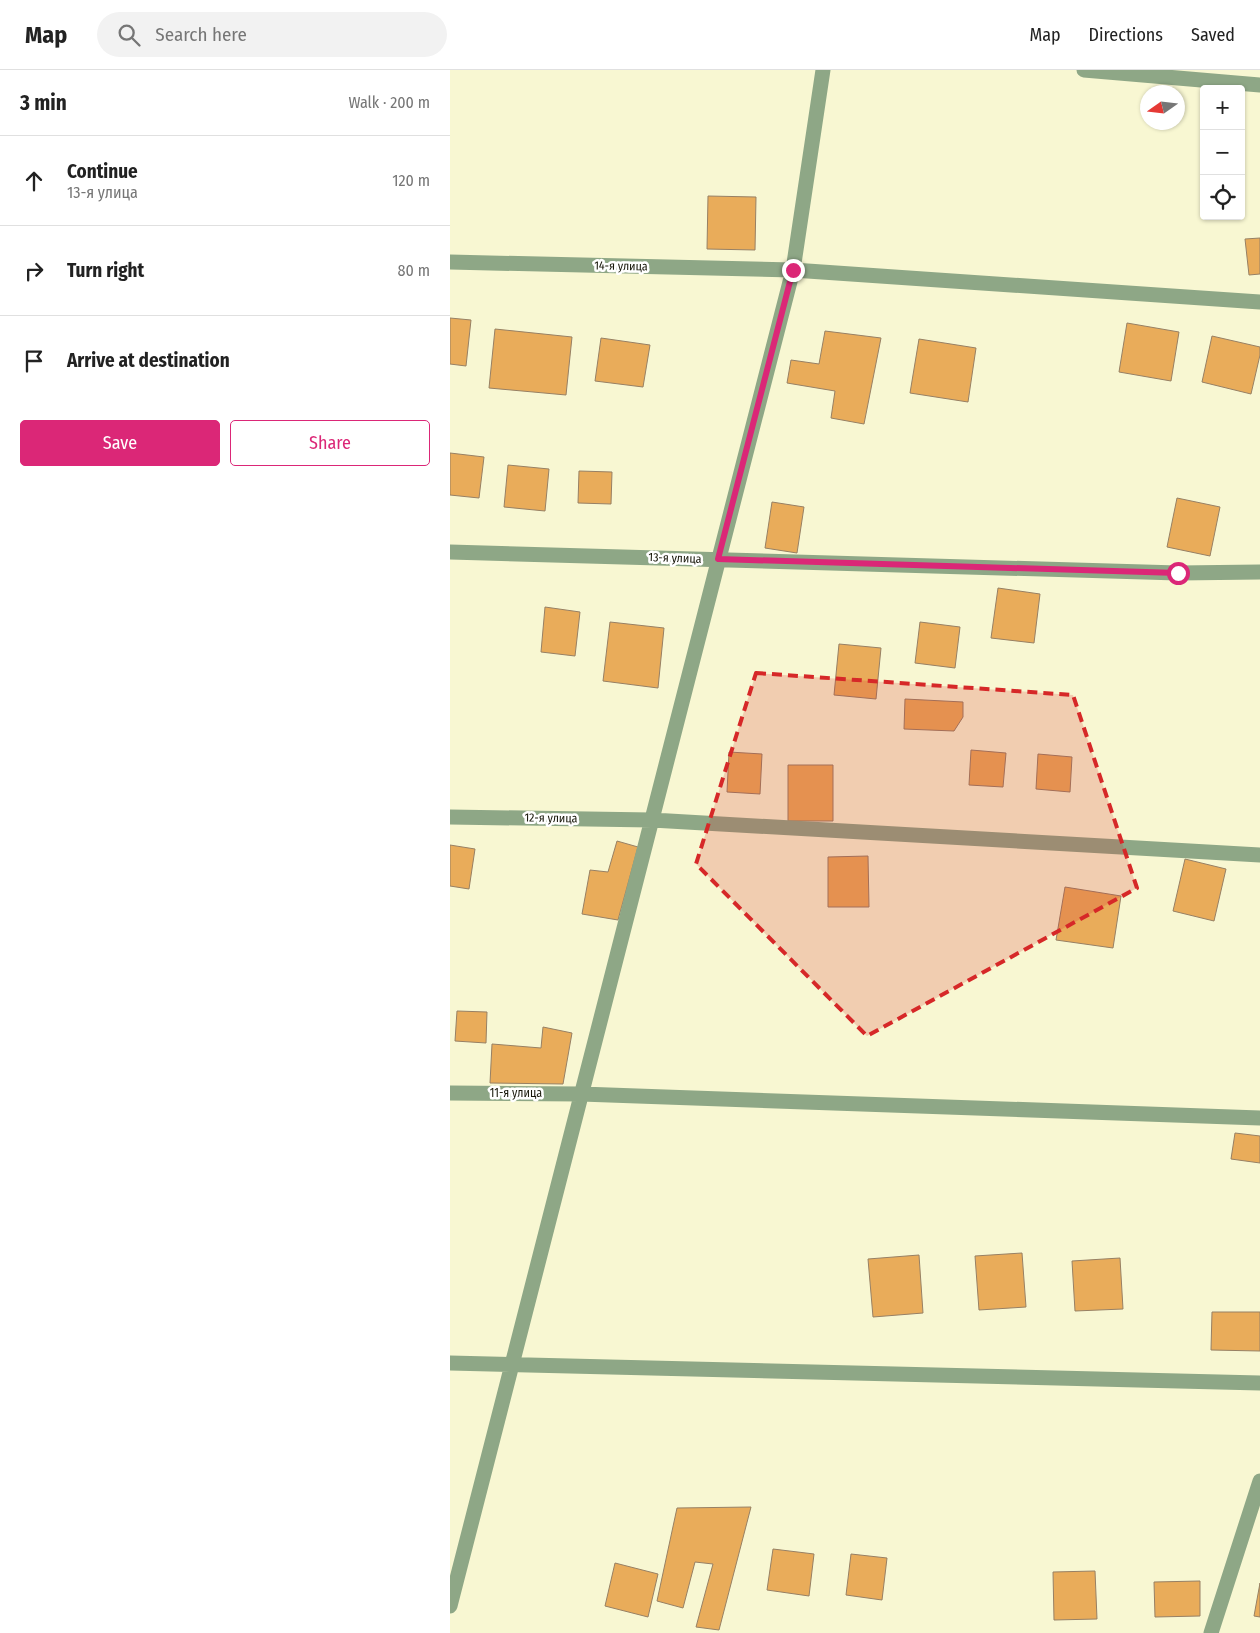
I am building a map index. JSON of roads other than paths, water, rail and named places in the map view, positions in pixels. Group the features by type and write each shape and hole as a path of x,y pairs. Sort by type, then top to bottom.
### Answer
{"street":[{"path":"450,1606 793,270 823,70"},
{"path":"1084,70 1260,85"},
{"name":"14-я улица","path":"450,262 793,270 1260,302"},
{"name":"13-я улица","path":"450,552 1178,573 1260,572"},
{"name":"12-я улица","path":"450,817 652,820 1260,855"},
{"name":"11-я улица","path":"450,1093 581,1094 1260,1118"},
{"path":"450,1363 1260,1382"},
{"path":"1211,1633 1260,1481"}]}
